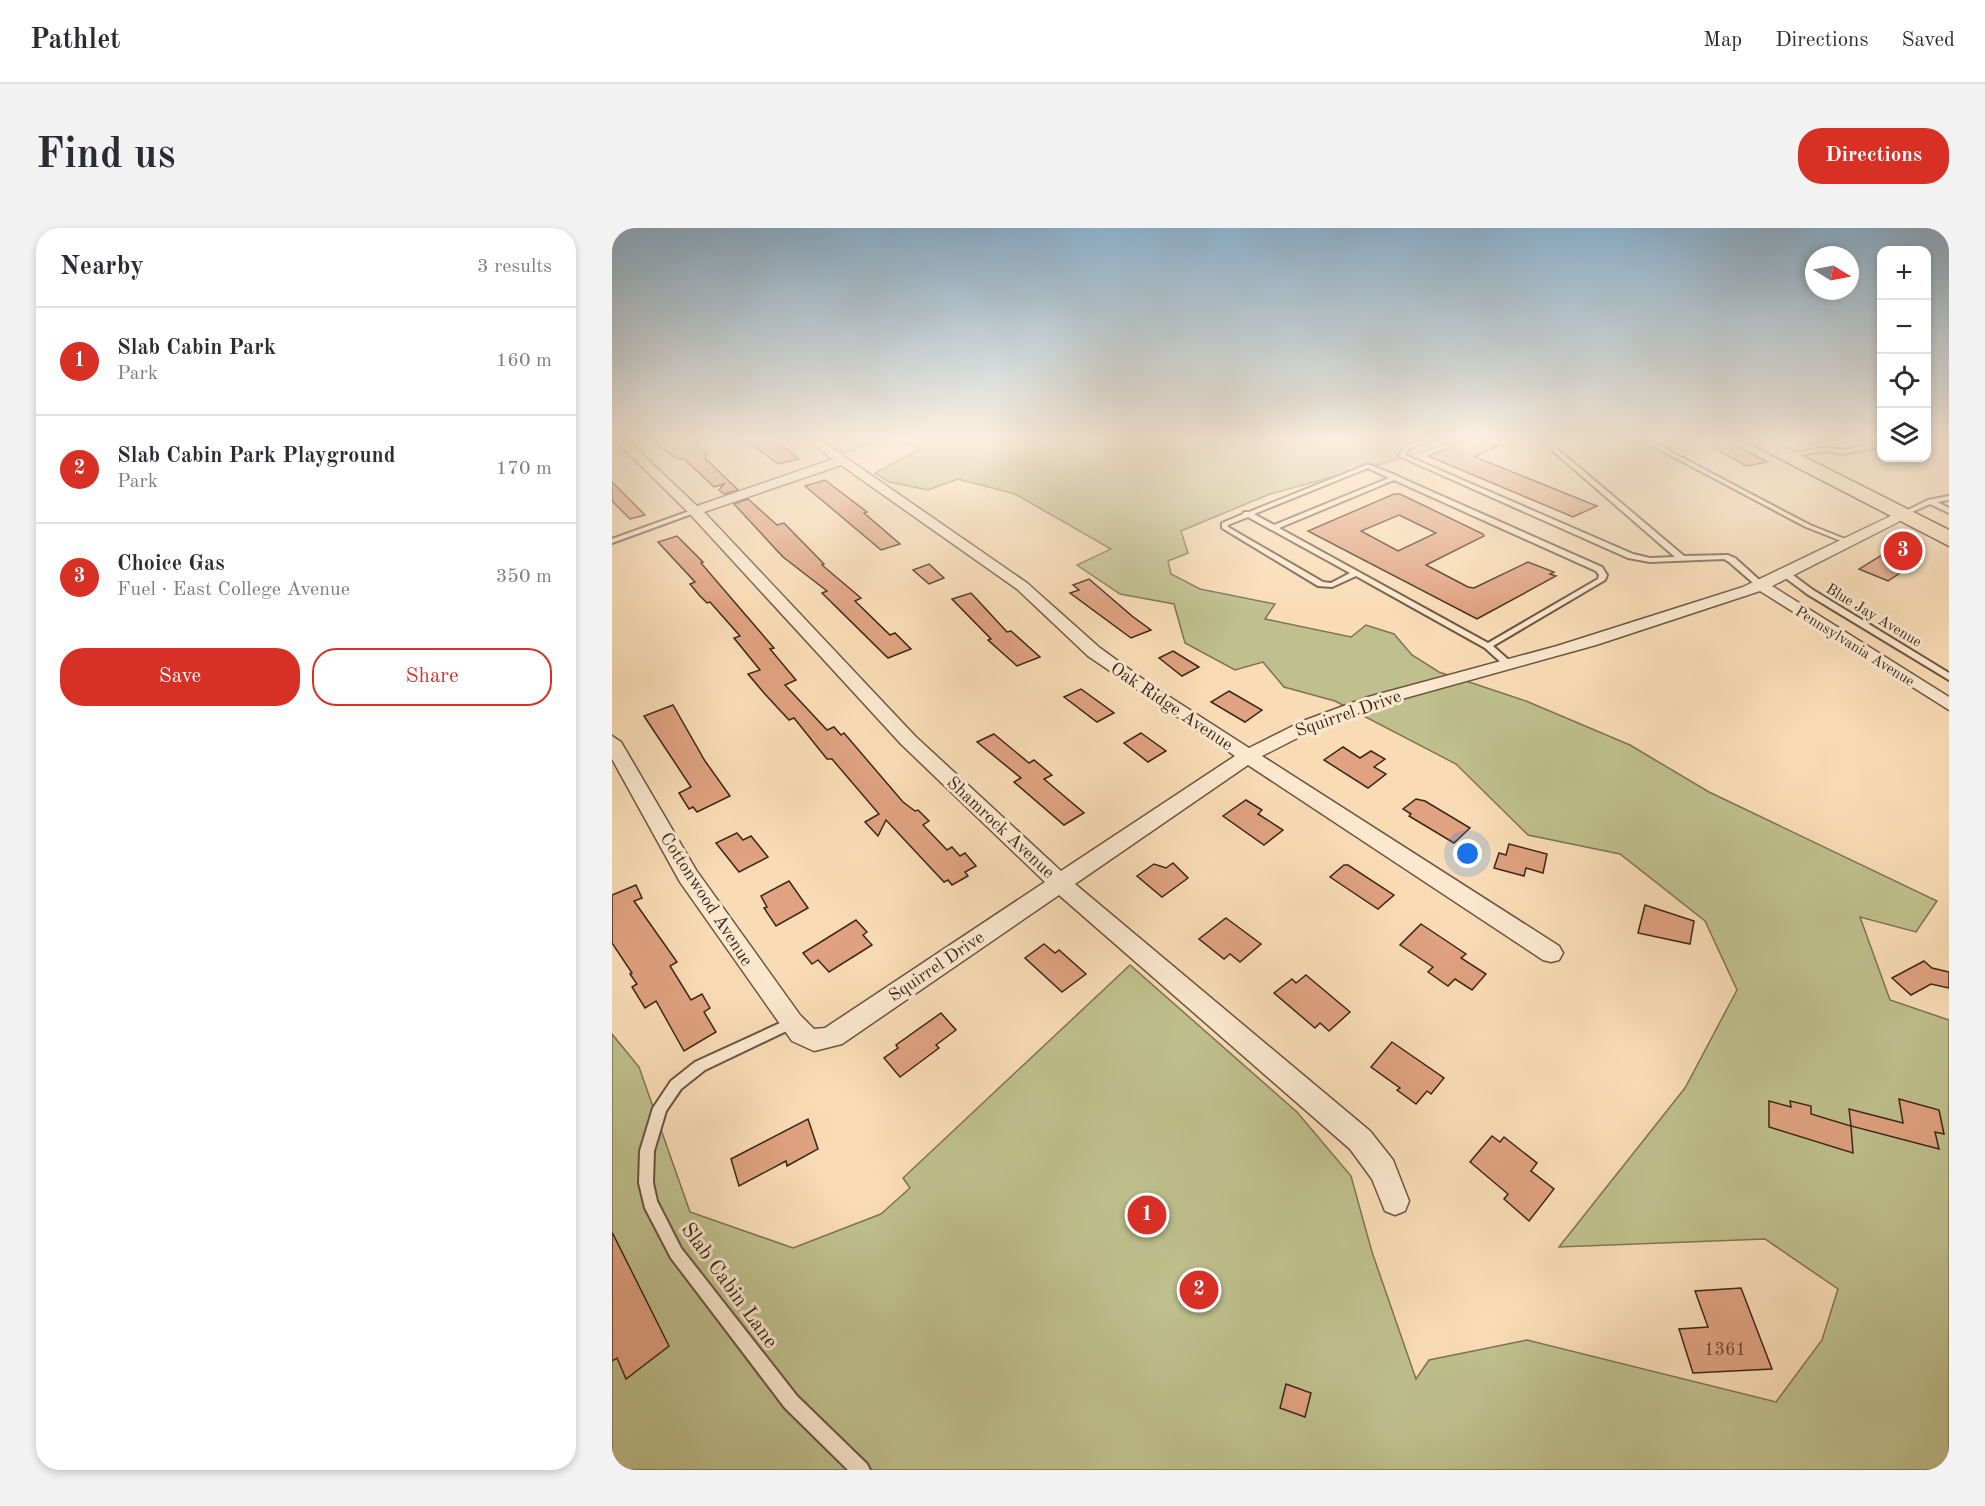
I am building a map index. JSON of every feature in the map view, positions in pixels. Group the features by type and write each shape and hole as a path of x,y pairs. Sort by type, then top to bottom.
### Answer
{"main road":[{"path":"1863,495 1949,539"}],"street":[{"name":"Shamrock Avenue","path":"678,495 908,740 1060,883 1360,1140 1383,1170 1395,1201"},
{"path":"695,511 742,495"},
{"name":"Oak Ridge Avenue","path":"893,495 1022,586 1094,652 1145,689 1551,953"},
{"name":"Squirrel Drive","path":"819,1041 833,1036 1247,757 1297,728 1321,718 1509,665 1762,586 1846,541 1901,515"},
{"name":"Pennsylvania Avenue","path":"1762,586 1949,705"},
{"name":"Cottonwood Avenue","path":"612,742 688,876 791,1023 806,1038 819,1041"}],"lane":[{"path":"1291,495 1229,520 1224,524 1225,528 1321,584 1332,585 1355,574"},
{"path":"1273,528 1353,495"},
{"path":"1436,495 1599,569 1603,574 1601,580 1488,646"},
{"path":"1491,495 1631,556 1650,560 1725,557 1732,560 1762,586"},
{"path":"1608,495 1681,558"},
{"path":"1749,495 1808,526 1846,541"},
{"path":"1901,515 1930,501 1949,498"},
{"path":"1930,501 1949,511"},
{"path":"612,541 695,511"},
{"path":"1246,513 1488,646 1509,665"},
{"name":"Blue Jay Avenue","path":"1786,574 1810,592 1949,677"},
{"name":"Slab Cabin Lane","path":"791,1023 700,1065 676,1085 660,1108 647,1151 646,1183 650,1203 676,1253 791,1402 861,1470"}],"green space":[{"path":"1017,495 1268,495 1181,531 1188,553 1168,561 1171,574 1200,589 1275,604 1265,619 1351,637 1366,625 1394,634 1412,655 1439,672 1526,701 1630,745 1709,792 1937,901 1916,932 1860,917 1890,1000 1949,1020 1949,1470 612,1470 612,1034 639,1067 690,1212 793,1248 881,1214 910,1188 903,1178 1130,965 1297,1112 1351,1176 1372,1252 1416,1379 1429,1360 1527,1340 1776,1402 1822,1340 1838,1289 1765,1239 1559,1247 1685,1088 1737,990 1705,921 1620,854 1528,835 1456,764 1335,701 1284,687 1263,662 1235,670 1185,643 1174,604 1120,594 1077,565 1111,549"}],"building":[{"path":"612,495 625,495 645,515 630,519 612,501"},
{"path":"816,495 845,495 867,512 864,513 900,544 881,550"},
{"path":"1392,495 1402,495 1483,534 1484,536 1426,565 1468,587 1474,588 1528,562 1554,572 1550,574 1556,576 1477,619 1308,531","holes":["1399,515 1436,533 1398,551 1361,531"]},
{"path":"1521,495 1570,495 1597,506 1573,517"},
{"path":"748,499 777,525 784,523 824,564 822,565 861,598 855,601 890,635 895,633 911,649 888,658 822,593 827,591 783,557 734,504"},
{"path":"677,536 703,562 701,563 774,648 770,649 796,680 785,685 827,730 834,727 841,735 844,733 903,802 915,811 918,810 929,821 923,825 947,850 952,847 960,856 965,853 976,866 965,872 968,876 952,885 948,880 944,882 886,820 878,836 865,822 879,814 832,759 827,759 794,718 789,720 748,674 760,670 734,638 740,636 710,602 707,603 700,596 690,584 695,582 658,542"},
{"path":"1898,545 1915,552 1898,563 1909,567 1888,581 1859,569"},
{"path":"929,564 944,578 929,584 913,570"},
{"path":"1089,579 1151,630 1131,638 1070,593 1079,590 1073,585"},
{"path":"971,593 1007,632 1011,631 1040,657 1017,666 988,640 991,639 952,599"},
{"path":"1173,651 1199,667 1182,676 1159,658"},
{"path":"1081,689 1114,713 1097,722 1064,697"},
{"path":"1229,691 1262,710 1245,722 1211,702"},
{"path":"673,705 705,761 730,796 697,812 693,807 689,809 679,793 691,787 644,716"},
{"path":"1141,733 1166,751 1148,762 1124,743"},
{"path":"994,734 1029,763 1034,760 1052,775 1044,779 1084,813 1064,825 1014,782 1021,778 977,742"},
{"path":"1343,747 1360,758 1371,751 1385,759 1374,767 1386,774 1368,788 1324,760"},
{"path":"1416,799 1425,801 1470,828 1454,843 1409,816 1411,814 1403,809"},
{"path":"1246,800 1262,810 1258,814 1283,830 1264,845 1223,816"},
{"path":"737,833 743,840 751,836 768,857 739,872 716,843"},
{"path":"1509,844 1547,854 1543,873 1526,868 1524,876 1494,868 1499,853 1506,855"},
{"path":"1173,863 1188,878 1162,897 1137,876 1154,864 1166,868"},
{"path":"1344,865 1348,865 1394,895 1378,909 1330,877"},
{"path":"789,881 808,908 776,926 764,908 767,907 761,896"},
{"path":"636,885 642,898 634,901 677,962 670,966 691,1000 702,994 710,1008 704,1012 716,1032 684,1051 656,1001 645,1008 632,987 637,984 630,974 632,973 612,943 612,895"},
{"path":"1645,905 1694,921 1690,944 1638,933"},
{"path":"1226,918 1261,944 1240,962 1230,954 1224,959 1199,939"},
{"path":"856,920 867,932 863,935 872,945 829,972 818,960 812,964 803,953"},
{"path":"1421,924 1466,954 1461,958 1486,974 1472,990 1455,979 1448,986 1428,972 1433,967 1400,945"},
{"path":"1044,944 1055,953 1059,950 1086,974 1062,992 1025,958"},
{"path":"1924,961 1932,968 1949,972 1949,988 1931,984 1911,995 1892,978"},
{"path":"1306,975 1350,1012 1329,1031 1320,1023 1315,1028 1274,993 1292,979 1296,983"},
{"path":"941,1013 956,1030 936,1045 939,1048 900,1077 884,1058 898,1048 896,1045"},
{"path":"1392,1042 1444,1078 1431,1094 1427,1091 1416,1104 1397,1090 1400,1088 1371,1067"},
{"path":"1899,1099 1939,1110 1944,1134 1935,1132 1939,1149 1851,1126 1849,1109 1903,1123"},
{"path":"1769,1101 1791,1107 1790,1101 1811,1106 1811,1114 1851,1126 1853,1153 1769,1127"},
{"path":"808,1119 818,1149 787,1166 786,1161 739,1186 731,1159"},
{"path":"1492,1136 1500,1142 1504,1137 1537,1163 1531,1171 1554,1189 1529,1221 1504,1199 1508,1194 1470,1162"},
{"path":"612,1232 669,1346 626,1379 617,1358 612,1361"},
{"path":"1741,1288 1772,1369 1693,1373 1679,1329 1708,1327 1695,1291"},
{"path":"1286,1384 1311,1393 1305,1417 1280,1408"}],"place":[{"name":"Choice Gas","path":"1903,551"},
{"name":"Slab Cabin Park","path":"1147,1215"},
{"name":"Slab Cabin Park Playground","path":"1199,1290"}]}
